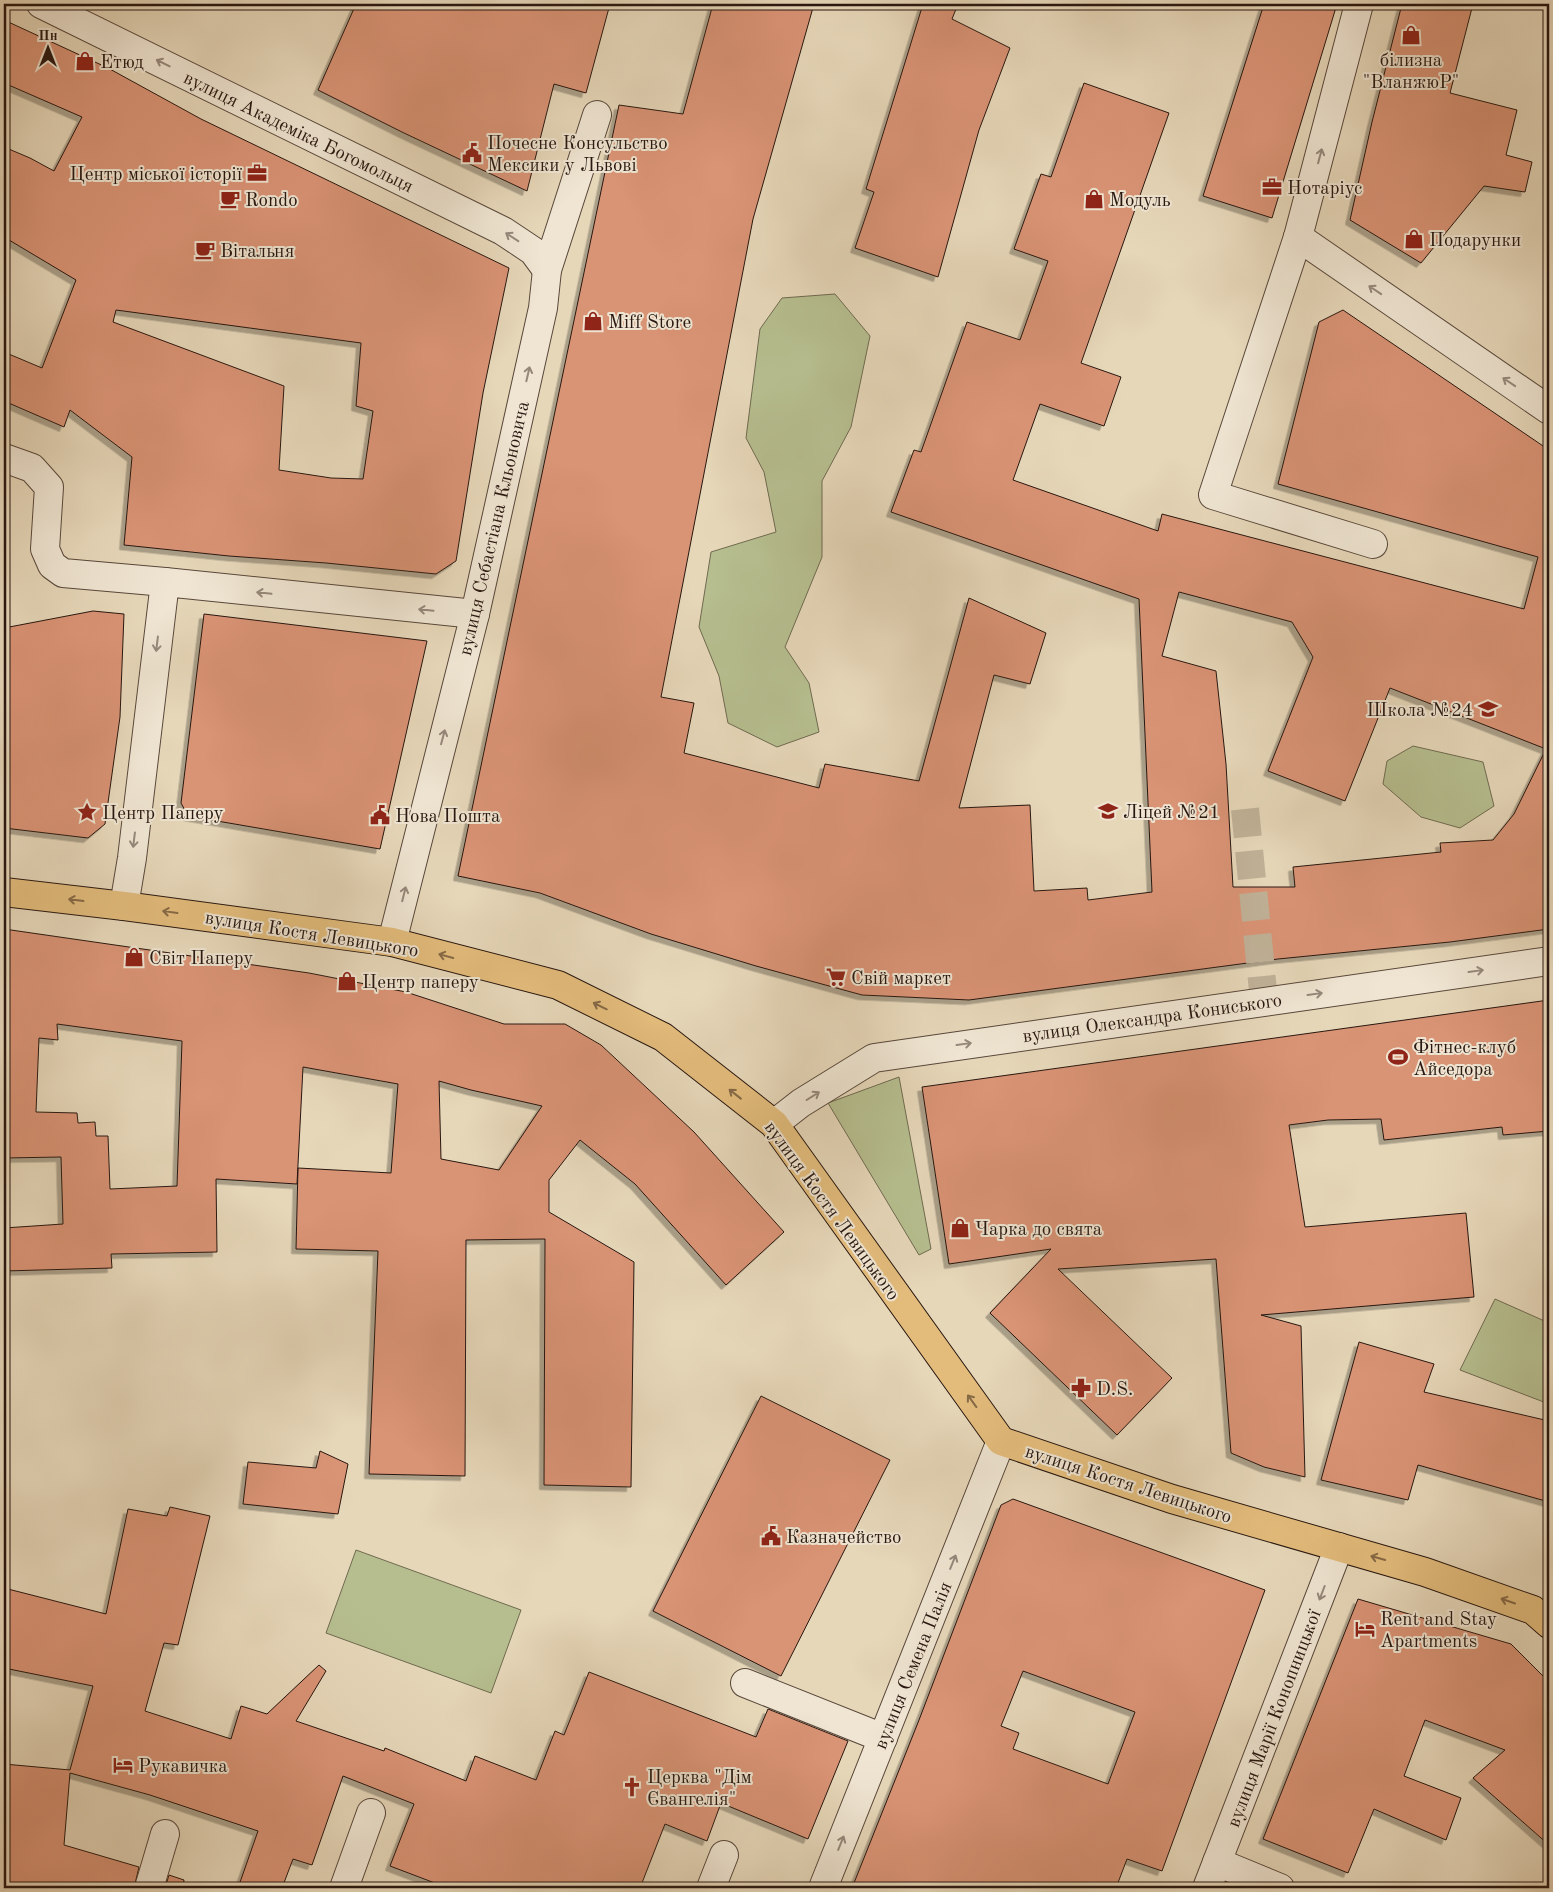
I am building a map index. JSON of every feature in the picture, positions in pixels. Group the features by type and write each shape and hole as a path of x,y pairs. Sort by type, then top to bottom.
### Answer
{"main road":[{"name":"вулиця Костя Левицького","path":"4,892 392,942 558,985 663,1037 774,1124 1000,1441 1172,1499 1425,1572 1533,1610 1549,1624"}],"street":[{"name":"вулиця Академіка Богомольця","path":"41,4 503,231 533,251 547,270"},
{"path":"1359,4 1298,237 1214,495 1373,544"},
{"name":"вулиця Себастіана Кльоновича","path":"392,942 474,614 543,308 547,270 597,115"},
{"path":"1298,237 1549,410"},
{"path":"4,458 32,468 49,487 45,549 52,565 63,573 474,614"},
{"path":"124,906 133,848 165,582"},
{"name":"вулиця Олександра Кониського","path":"774,1124 801,1103 874,1058 1549,961"},
{"name":"вулиця Семена Палія","path":"823,1888 1000,1441"},
{"name":"вулиця Марії Конопницької","path":"1207,1888 1339,1547"},
{"path":"745,1683 883,1738"},
{"path":"344,1888 371,1812"},
{"path":"149,1888 165,1834"},
{"path":"711,1888 724,1856"},
{"path":"1217,1862 1280,1888"}],"green space":[{"path":"835,294 870,336 851,427 822,481 822,557 785,647 809,683 819,732 777,747 728,723 719,676 699,627 711,552 776,532 764,472 746,438 760,329 782,298"},
{"path":"1413,746 1483,762 1494,806 1460,828 1421,817 1383,784 1387,761"},
{"path":"899,1077 931,1249 919,1255 828,1103"},
{"path":"1495,1299 1549,1323 1549,1404 1460,1370"},
{"path":"356,1550 521,1610 491,1693 326,1633"}],"building":[{"path":"356,4 610,4 586,93 554,84 527,191 318,90"},
{"path":"713,4 814,4 753,219 661,697 694,703 684,753 819,788 825,764 919,781 969,598 1046,633 1030,684 994,675 959,808 1030,805 1034,891 1087,888 1088,900 1152,892 1139,599 891,512 914,450 921,452 967,322 1020,340 1048,261 1014,249 1041,174 1051,177 1084,83 1169,113 1081,363 1121,377 1104,426 1040,404 1013,480 1158,531 1162,514 1524,609 1538,557 1278,484 1319,322 1343,310 1549,450 1549,929 1450,942 1278,959 969,1000 862,995 756,966 651,934 540,893 458,876 619,105 683,114","holes":["1179,592 1292,622 1313,657 1268,771 1345,801 1390,688 1546,749 1514,814 1493,840 1440,843 1441,852 1293,867 1295,887 1233,887 1226,764 1216,671 1162,656"]},
{"path":"923,4 958,4 952,19 1010,48 979,130 938,277 855,248 874,192 866,189"},
{"path":"1264,4 1337,4 1272,218 1203,196"},
{"path":"1402,4 1473,4 1450,93 1517,110 1506,155 1532,162 1525,192 1484,186 1421,263 1350,220 1372,122"},
{"path":"4,20 108,68 201,119 509,268 483,393 456,561 436,574 124,545 132,457 70,410 64,427 4,401 4,352 42,368 76,280 4,237 4,147 54,171 82,117 4,83","holes":["116,310 361,343 356,406 373,411 363,479 331,478 279,470 284,386 113,322"]},
{"path":"93,611 124,614 120,717 105,824 88,838 4,828 4,628"},
{"path":"204,614 427,641 380,849 188,816 181,803"},
{"path":"4,929 309,973 406,992 504,1024 565,1024 601,1045 694,1132 784,1232 726,1285 635,1184 580,1140 549,1180 549,1212 634,1262 631,1487 544,1485 545,1239 466,1240 465,1476 369,1474 378,1251 296,1249 298,1168 391,1173 398,1084 303,1067 297,1184 216,1179 217,1252 111,1254 112,1268 4,1271 4,1228 63,1224 61,1157 4,1158 4,1047 9,1011 4,1011","holes":["57,1024 182,1041 177,1186 110,1189 108,1136 96,1136 95,1122 78,1123 77,1113 36,1112 39,1038 58,1040","439,1081 542,1106 499,1170 441,1159"]},
{"path":"1549,1000 1549,1131 1503,1135 1502,1127 1384,1140 1381,1119 1328,1120 1289,1125 1305,1227 1466,1213 1474,1297 1261,1315 1301,1326 1305,1477 1264,1467 1231,1453 1216,1259 1058,1269 1172,1378 1117,1435 990,1313 1051,1249 949,1264 922,1087"},
{"path":"1359,1342 1434,1364 1424,1392 1549,1421 1549,1502 1418,1465 1408,1500 1321,1480"},
{"name":"Казначейство","path":"761,1396 890,1460 781,1676 653,1611"},
{"path":"320,1451 348,1464 338,1514 243,1504 248,1462 316,1468"},
{"path":"1013,1499 1265,1590 1162,1871 1127,1859 1116,1888 852,1888 919,1720 1001,1505","holes":["1023,1671 1135,1712 1108,1784 1013,1749 1019,1733 1001,1726"]},
{"path":"170,1507 210,1516 178,1645 164,1643 145,1711 231,1739 241,1706 267,1714 319,1665 326,1671 296,1721 384,1751 385,1748 466,1781 475,1756 536,1780 555,1731 564,1735 589,1672 756,1737 768,1709 848,1741 808,1839 721,1803 707,1841 665,1824 640,1888 448,1888 390,1866 414,1804 343,1776 312,1865 293,1859 282,1888 238,1888 258,1831 150,1795 70,1773 64,1845 139,1867 134,1888 4,1888 4,1764 70,1770 93,1686 4,1668 4,1588 106,1614 128,1509 167,1516"},
{"path":"1358,1599 1511,1644 1549,1682 1549,1845 1473,1778 1505,1750 1425,1720 1404,1776 1461,1798 1446,1840 1374,1809 1348,1873 1263,1839"},
{"path":"169,1875 184,1880 183,1888 165,1888"}],"tunnel":[{"path":"1245,809 1264,1001"}],"place":[{"name":"білизна \"ВланжюР\"","path":"1411,35"},
{"name":"Етюд","path":"85,61"},
{"name":"Почесне Консульство Мексики у Львові","path":"472,153"},
{"name":"Центр міської історії","path":"257,173"},
{"name":"Нотаріус","path":"1272,187"},
{"name":"Rondo","path":"230,199"},
{"name":"Модуль","path":"1094,199"},
{"name":"Подарунки","path":"1414,239"},
{"name":"Вітальня","path":"205,250"},
{"name":"Miff Store","path":"593,321"},
{"name":"Школа №24","path":"1488,709"},
{"name":"Ліцей №21","path":"1108,811"},
{"name":"Центр Паперу","path":"87,812"},
{"name":"Нова Пошта","path":"380,815"},
{"name":"Світ Паперу","path":"134,957"},
{"name":"Свiй маркет","path":"836,977"},
{"name":"Центр паперу","path":"347,981"},
{"name":"Фітнес-клуб Айседора","path":"1398,1057"},
{"name":"Чарка до свята","path":"960,1228"},
{"name":"D.S.","path":"1081,1388"},
{"name":"Казначейство","path":"771,1536"},
{"name":"Rent and Stay Apartments","path":"1365,1629"},
{"name":"Рукавичка","path":"123,1765"},
{"name":"Церква \"Дім Євангелія\"","path":"632,1787"}]}
